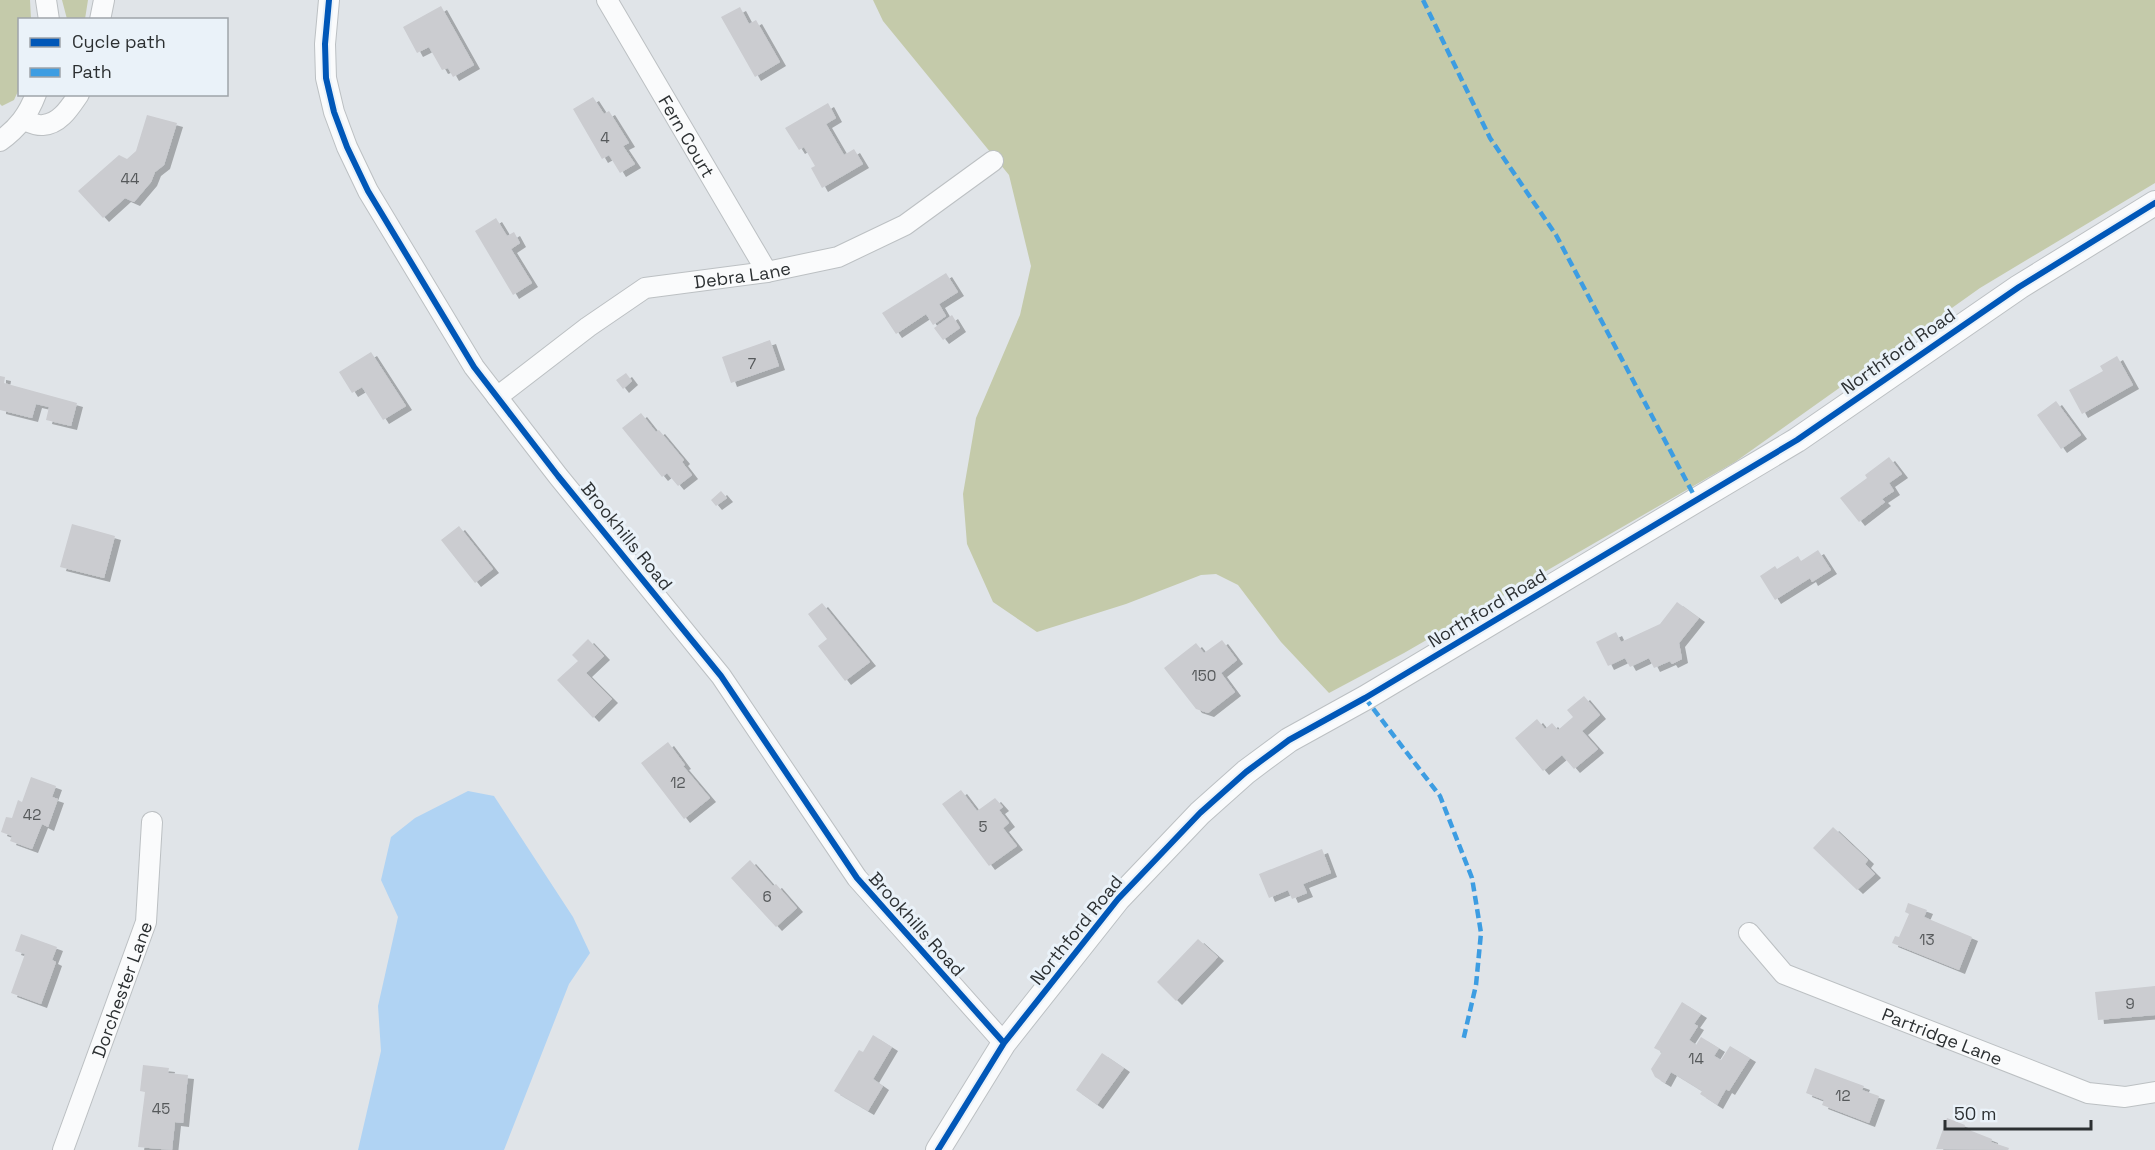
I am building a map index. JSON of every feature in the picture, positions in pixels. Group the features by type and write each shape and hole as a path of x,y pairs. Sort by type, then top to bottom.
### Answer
{"street":[{"path":"46,0 49,18"},
{"path":"100,18 104,0"},
{"name":"Brookhills Road","path":"329,0 325,44 326,78 334,112 347,147 368,191 474,367 608,538 721,676 857,878 1004,1043"},
{"name":"Fern Court","path":"607,0 767,272"},
{"path":"0,141 24,120 35,96"},
{"path":"24,120 42,125 57,120 67,112 78,96"},
{"name":"Debra Lane","path":"497,397 588,327 645,288 767,272 838,257 905,225 993,161"},
{"name":"Northford Road","path":"938,1150 1004,1043 1118,899 1200,813 1246,772 1289,740 1365,698 1797,440 2019,286 2155,203"},
{"name":"Dorchester Lane","path":"63,1150 146,921 152,822"},
{"name":"Partridge Lane","path":"1749,933 1784,974 1837,996 2088,1093 2125,1097 2155,1092"}],"green space":[{"path":"0,0 30,0 31,18 18,18 18,91 14,100 2,106 0,104"},
{"path":"62,0 88,0 85,18 67,18"},
{"path":"873,0 2155,0 2155,183 1980,288 1735,462 1404,653 1329,693 1281,642 1238,585 1216,574 1201,575 1126,604 1037,632 993,602 967,544 963,494 976,418 1020,315 1031,266 1009,175 883,21"}],"water":[{"path":"468,791 494,796 573,917 590,953 569,984 504,1150 358,1150 381,1051 378,1006 398,917 381,880 391,837 415,818"}],"building":[{"path":"441,6 474,65 453,77 448,68 442,70 429,47 417,53 403,27"},
{"path":"740,7 749,24 756,20 780,62 755,77 721,17"},
{"path":"593,97 604,114 609,111 629,143 623,146 635,164 620,173 609,155 602,159 573,109"},
{"path":"828,103 836,118 826,124 844,155 854,149 863,164 822,188 811,168 815,166 804,147 799,150 785,128"},
{"path":"147,115 177,123 164,165 155,172 151,182 134,202 125,198 103,218 78,191 119,155 127,159 136,151"},
{"path":"496,218 507,236 514,232 520,243 511,249 532,283 513,295 475,231"},
{"path":"946,273 958,292 939,304 946,316 933,325 926,314 896,334 882,313"},
{"path":"952,315 960,328 943,340 934,328"},
{"path":"770,340 779,366 731,383 722,357"},
{"path":"371,352 406,406 383,420 362,387 352,393 339,372"},
{"path":"2117,356 2133,385 2082,414 2069,390 2103,371 2100,366"},
{"path":"626,373 632,381 623,389 616,380"},
{"path":"0,376 5,377 4,383 77,403 71,426 46,420 49,407 36,404 32,418 0,410"},
{"path":"2056,401 2081,435 2061,449 2037,415"},
{"path":"641,413 656,432 659,430 684,460 682,462 692,475 678,486 667,473 662,477 622,428"},
{"path":"1889,457 1902,474 1889,483 1894,491 1882,499 1885,502 1859,522 1840,498 1867,478 1865,475"},
{"path":"721,491 727,498 716,506 711,500"},
{"path":"72,524 115,536 104,578 60,567"},
{"path":"459,526 493,569 475,583 441,540"},
{"path":"1818,550 1831,570 1812,582 1810,578 1775,600 1760,576 1775,566 1777,569 1798,556 1801,561"},
{"path":"1677,602 1699,618 1679,643 1682,659 1654,668 1649,658 1630,667 1625,658 1608,666 1596,642 1616,632 1621,642 1660,624"},
{"path":"822,603 870,662 845,681 818,646 827,639 808,614"},
{"path":"588,639 604,656 586,673 612,699 593,718 557,680 578,661 572,655"},
{"path":"1222,640 1237,660 1221,673 1235,692 1208,713 1196,709 1164,668 1196,643 1204,653"},
{"path":"1584,696 1600,715 1582,731 1598,749 1574,769 1562,755 1543,771 1515,738 1537,719 1545,729 1552,723 1558,730 1573,717 1567,710"},
{"path":"668,742 685,765 683,766 710,798 684,819 641,763"},
{"path":"31,777 56,786 52,797 58,799 48,827 42,824 32,849 10,841 12,836 1,832 6,817 12,818 18,800 22,802"},
{"path":"961,790 977,811 995,798 1003,807 999,810 1009,823 1003,828 1017,846 989,866 942,804"},
{"path":"1833,827 1868,860 1865,864 1875,874 1857,890 1813,848"},
{"path":"1322,849 1331,873 1303,884 1307,893 1292,899 1288,890 1269,898 1259,874"},
{"path":"750,860 797,908 776,927 731,878"},
{"path":"1908,903 1927,910 1924,917 1972,937 1959,970 1892,943 1895,936 1899,937 1909,914 1905,912"},
{"path":"21,934 57,947 52,960 56,962 41,1004 11,993 25,954 15,951"},
{"path":"1198,939 1218,957 1176,1001 1157,982"},
{"path":"2155,986 2155,1015 2098,1020 2095,992"},
{"path":"1682,1002 1701,1014 1694,1024 1698,1026 1689,1040 1696,1045 1701,1037 1719,1048 1714,1056 1721,1060 1730,1046 1750,1058 1729,1091 1726,1089 1717,1105 1700,1094 1702,1091 1671,1072 1665,1083 1655,1077 1651,1069 1662,1052 1654,1048"},
{"path":"873,1035 892,1047 873,1079 883,1086 868,1111 834,1091 859,1050 863,1052"},
{"path":"1102,1053 1124,1068 1097,1105 1076,1090"},
{"path":"143,1065 169,1068 168,1073 188,1075 183,1123 175,1122 172,1150 138,1147 145,1092 140,1091"},
{"path":"1815,1068 1864,1086 1862,1090 1879,1096 1869,1123 1822,1105 1824,1100 1806,1093"},
{"path":"1947,1118 1965,1125 1964,1128 1992,1139 1991,1142 2009,1148 2008,1150 1936,1149"}],"marked path":[{"path":"1423,0 1490,138 1556,235 1697,501"},
{"path":"1365,698 1440,796 1472,878 1481,933 1476,985 1463,1041"}],"cycle path":[{"path":"329,0 325,44 326,78 334,112 347,147 368,191 474,367 558,476 721,676 857,878 1004,1043"},
{"path":"938,1150 1004,1043 1118,899 1200,813 1246,772 1289,740 1365,698 1797,440 2019,287 2155,203"}]}
